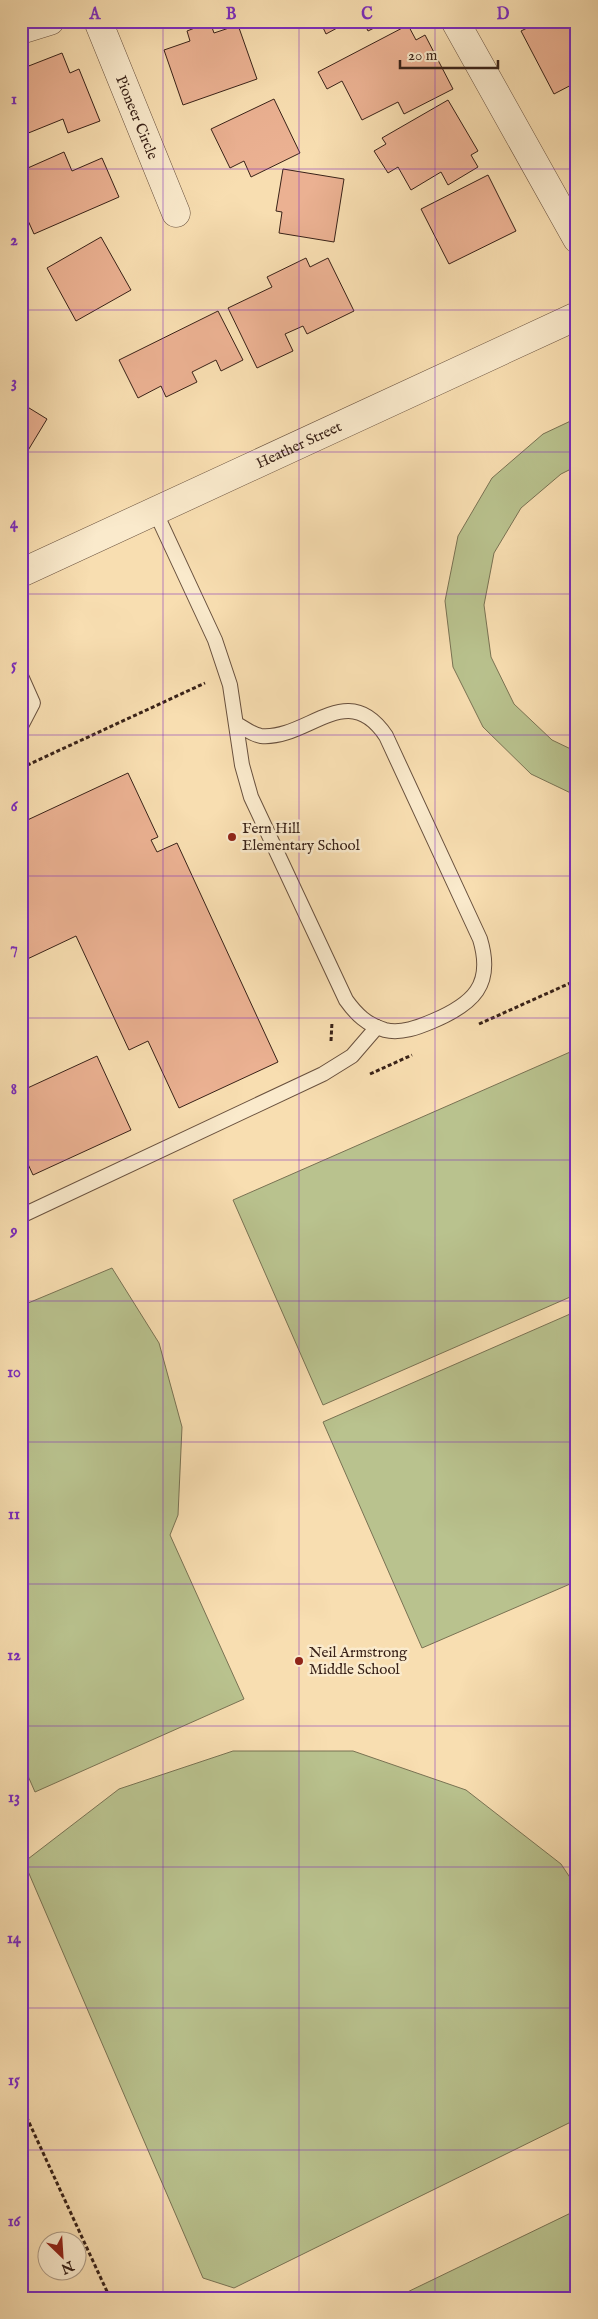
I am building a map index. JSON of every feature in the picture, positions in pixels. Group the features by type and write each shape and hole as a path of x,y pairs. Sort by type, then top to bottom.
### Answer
{"street":[{"path":"21,30 50,21"},
{"name":"Pioneer Circle","path":"98,21 176,213"},
{"path":"455,21 577,239"},
{"name":"Heather Street","path":"21,573 577,316"}],"lane":[{"path":"155,511 215,640 230,685 242,765 251,797 346,1000 356,1014 377,1027 386,1030 404,1031 421,1026 456,1010 470,1001 480,988 485,972 485,956 480,940 386,736 378,724 366,715 353,711 338,711 279,734 260,736 237,724"},
{"path":"21,676 33,703 21,726"},
{"path":"21,1216 324,1074 352,1056 377,1027"}],"path":[{"path":"21,768 206,683 207,692"},
{"path":"327,1046 331,1040 332,1020"},
{"path":"21,2105 110,2298"}],"green space":[{"path":"577,418 577,466 561,474 521,508 494,553 484,605 491,657 514,704 552,740 577,752 577,796 531,774 483,727 453,667 445,601 458,536 492,478 543,434"},
{"path":"577,1049 577,1294 323,1405 233,1200"},
{"path":"112,1268 159,1343 182,1427 178,1515 170,1535 244,1699 35,1792 21,1760 21,1306"},
{"path":"577,1311 577,1581 422,1648 323,1422"},
{"path":"233,1751 353,1751 466,1790 561,1864 577,1888 577,2119 234,2288 203,2278 24,1862 119,1789"},
{"path":"577,2210 577,2298 395,2298"}],"building":[{"path":"320,21 350,21 326,34"},
{"path":"363,21 388,21 368,31"},
{"path":"541,21 577,21 577,82 554,94 521,31"},
{"path":"210,22 214,33 238,25 257,79 183,105 164,50 190,41 187,31"},
{"path":"408,25 416,40 425,35 453,89 404,114 398,102 362,120 342,81 327,89 318,72"},
{"path":"62,53 70,73 79,69 100,121 68,133 63,119 21,136 21,69"},
{"path":"274,99 300,153 251,177 244,161 230,168 211,129"},
{"path":"448,100 478,151 471,155 478,167 448,185 441,172 411,190 398,167 388,173 374,151 386,144 382,138"},
{"path":"64,152 72,171 102,158 119,197 34,234 21,205 21,171"},
{"path":"283,169 344,179 334,242 279,233 282,212 276,211"},
{"path":"488,175 516,231 449,264 421,209"},
{"path":"101,237 131,290 76,321 47,268"},
{"path":"306,258 310,267 328,258 354,311 307,334 303,326 285,334 293,351 257,368 228,308 272,287 267,277"},
{"path":"218,311 243,360 221,371 216,360 192,372 197,382 166,397 161,386 138,398 119,360"},
{"path":"21,403 47,419 21,462"},
{"path":"128,773 158,837 151,840 157,852 177,843 278,1062 179,1108 148,1041 129,1050 76,936 21,962 21,823"},
{"path":"97,1056 131,1130 33,1175 21,1149 21,1091"}],"place":[{"name":"Fern Hill Elementary School","path":"232,837"},
{"name":"Neil Armstrong Middle School","path":"299,1661"}]}
